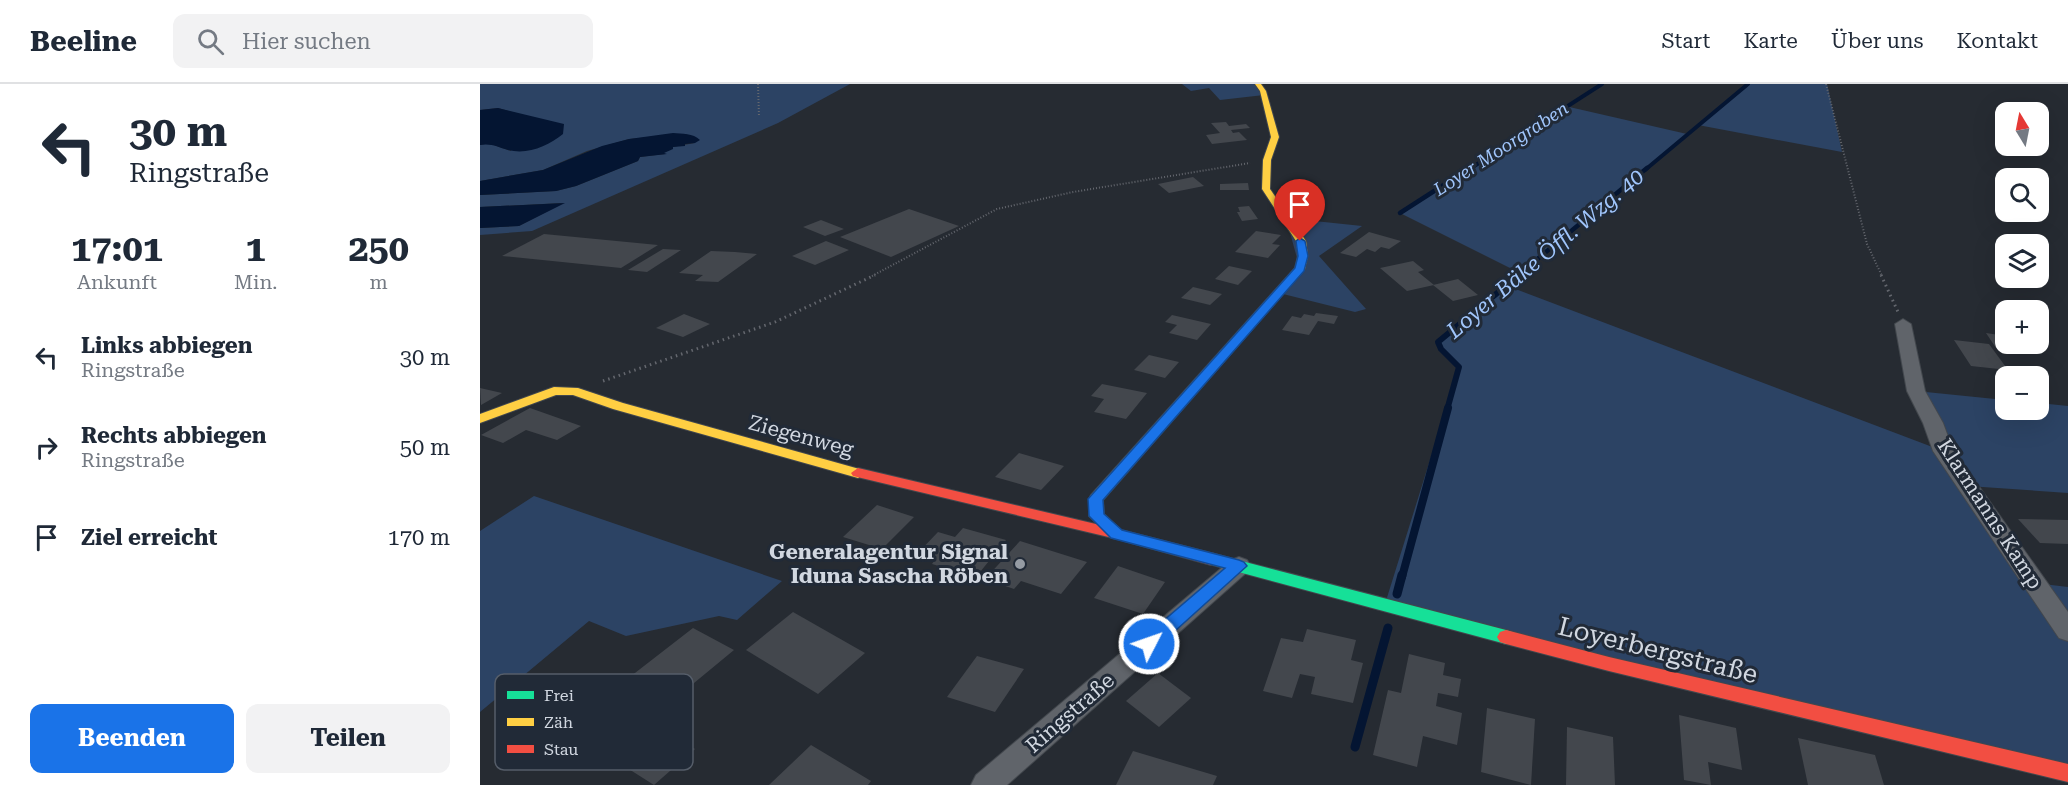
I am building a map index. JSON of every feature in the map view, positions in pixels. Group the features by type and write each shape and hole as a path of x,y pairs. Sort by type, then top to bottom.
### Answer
{"street":[{"path":"1239,566 1117,534 1097,516 1096,499 1300,269 1303,256 1300,241 1266,189 1267,160 1275,136 1263,90 1258,84"},
{"name":"Klarmanns Kamp","path":"1903,324 1916,391 1933,423 1943,451 2068,631"},
{"name":"Ziegenweg","path":"480,419 554,391 574,391 618,406 822,464 1117,534"},
{"name":"Loyerbergstraße","path":"1239,566 1609,664 2068,773"},
{"name":"Ringstraße","path":"986,785 1239,566"}],"path":[{"path":"758,84 759,117"},
{"path":"1826,84 1867,244 1903,324"},
{"path":"574,391 775,322 854,286 997,209 1096,188 1267,160"}],"shaded area":[{"path":"480,84 850,84 778,123 532,231 480,235 480,228 519,226 563,203 480,207 480,195 556,191 576,186 638,161 640,157 665,154 663,153 672,147 695,143 686,134 629,139 587,151 543,170 480,181 480,145 488,143 511,151 522,115 498,108 480,110"},
{"path":"1182,84 1258,84 1264,95 1220,100 1209,88 1191,91"},
{"path":"1748,84 1827,84 1842,152 1698,125"},
{"path":"1565,106 1687,134 1520,273 1400,213"},
{"path":"498,108 564,124 563,134 544,146 523,151 480,145 480,110"},
{"path":"673,133 691,135 700,140 685,144 685,146 673,147 664,153 667,154 640,157 638,161 576,186 556,191 480,195 480,181 543,170 602,146 629,139"},
{"path":"565,203 519,226 480,228 480,207"},
{"path":"1286,218 1362,226 1319,256 1366,309 1355,312 1279,293 1300,269"},
{"path":"1505,285 1943,451 1916,391 1995,399 1995,420 2049,420 2049,404 2068,406 2068,493 1968,486 2035,583 2068,587 2068,773 1385,604 1459,367 1441,349 1438,342"},
{"path":"534,496 782,581 737,620 719,616 626,636 589,621 526,674 495,674 495,699 480,712 480,531"}],"building":[{"path":"1226,122 1229,126 1246,124 1250,128 1231,130 1233,133 1239,132 1247,140 1212,144 1206,135 1220,133 1211,123"},
{"path":"1193,177 1204,186 1169,193 1158,184"},
{"path":"1248,183 1249,190 1220,190 1220,184"},
{"path":"1249,206 1258,219 1242,221 1237,212 1240,212 1238,207"},
{"path":"909,209 959,226 891,257 840,237"},
{"path":"821,220 844,229 825,236 803,227"},
{"path":"1256,231 1281,235 1272,244 1280,245 1268,258 1235,252"},
{"path":"1369,232 1401,241 1389,249 1381,247 1375,252 1367,249 1356,257 1340,253"},
{"path":"544,234 658,245 621,268 502,256"},
{"path":"826,241 849,250 815,265 792,256"},
{"path":"663,249 681,250 647,272 628,270"},
{"path":"711,251 757,254 718,282 695,281 703,275 679,273"},
{"path":"1413,261 1424,270 1418,272 1434,285 1407,291 1380,268"},
{"path":"1229,266 1252,271 1238,285 1215,279"},
{"path":"1458,279 1478,295 1453,301 1433,285"},
{"path":"1193,287 1222,294 1210,305 1181,298"},
{"path":"1316,313 1338,316 1334,324 1318,321 1309,335 1282,330 1292,316 1301,318 1304,314 1314,316"},
{"path":"684,314 710,324 683,337 656,328"},
{"path":"1172,315 1211,324 1197,340 1169,333 1177,325 1165,322"},
{"path":"1986,333 1995,334 1995,346"},
{"path":"1954,340 1989,344 2005,366 1995,366 1995,369 1971,366"},
{"path":"1149,355 1179,362 1165,378 1134,370"},
{"path":"1102,384 1147,393 1126,419 1094,412 1104,399 1091,396"},
{"path":"480,388 502,393 481,405"},
{"path":"530,408 581,426 557,440 526,430 503,443 481,435"},
{"path":"1019,453 1064,466 1041,490 995,477"},
{"path":"877,505 914,517 882,549 843,537"},
{"path":"2018,519 2068,520 2068,544 2040,543"},
{"path":"963,528 1006,540 976,577 932,564 935,560 916,555 938,532 955,537"},
{"path":"1020,541 1087,562 1061,594 1021,581 1014,589 985,579"},
{"path":"1118,566 1165,582 1143,614 1094,598"},
{"path":"793,612 865,653 818,694 746,650"},
{"path":"693,628 734,650 693,684 693,674 634,674"},
{"path":"1307,629 1356,640 1351,660 1363,663 1353,703 1311,694 1315,677 1300,674 1292,698 1263,691 1281,638 1303,642"},
{"path":"1409,654 1445,663 1443,675 1461,679 1458,697 1438,693 1436,706 1462,713 1457,745 1423,736 1417,767 1373,755 1388,690 1401,693"},
{"path":"977,656 1024,669 995,712 947,697"},
{"path":"1158,673 1191,698 1159,727 1126,701"},
{"path":"1487,708 1535,719 1531,785 1481,772"},
{"path":"1679,715 1736,728 1742,770 1708,762 1711,785 1684,780"},
{"path":"1567,727 1613,737 1615,785 1566,785"},
{"path":"1798,738 1875,755 1884,785 1808,785"},
{"path":"811,745 871,781 868,785 769,785"},
{"path":"1133,751 1217,776 1213,785 1116,785"},
{"path":"630,770 671,770 654,785"}],"waterway":[{"name":"Loyer Moorgraben","path":"1468,170 1602,84"},
{"name":"Loyer Bäke Öffl. Wzg. 40","path":"1645,170 1748,84"},
{"name":"Loyer Moorgraben","path":"1400,213 1470,168"},
{"name":"Loyer Bäke Öffl. Wzg. 40","path":"1517,276 1647,168"},
{"name":"Loyer Bäke Öffl. Wzg. 40","path":"1447,410 1459,367 1441,349 1438,342 1519,275"},
{"name":"Loyer Bäke Öffl. Wzg. 40","path":"1402,577 1448,408"},
{"name":"Loyer Bäke Öffl. Wzg. 40","path":"1397,594 1402,575"},
{"name":"Loyer Bäke Öffl. Wzg. 40","path":"1355,747 1388,628"}],"traffic: fast":[{"path":"1211,559 1506,637"}],"traffic: slow":[{"path":"1117,534 1097,516 1096,499 1300,269 1303,256 1301,241 1266,189 1267,160 1275,137 1263,91 1258,84"},
{"path":"480,419 554,391 574,391 618,406 858,473"}],"traffic: jam":[{"path":"858,473 1117,534 1211,559"},
{"path":"1506,637 1609,664 2068,773"}],"place":[{"name":"Generalagentur Signal Iduna Sascha Röben","path":"1020,564"}],"route":[{"path":"1149,644 1239,566 1117,534 1097,516 1096,499 1239,341 1300,269 1303,256 1300,241"}]}
